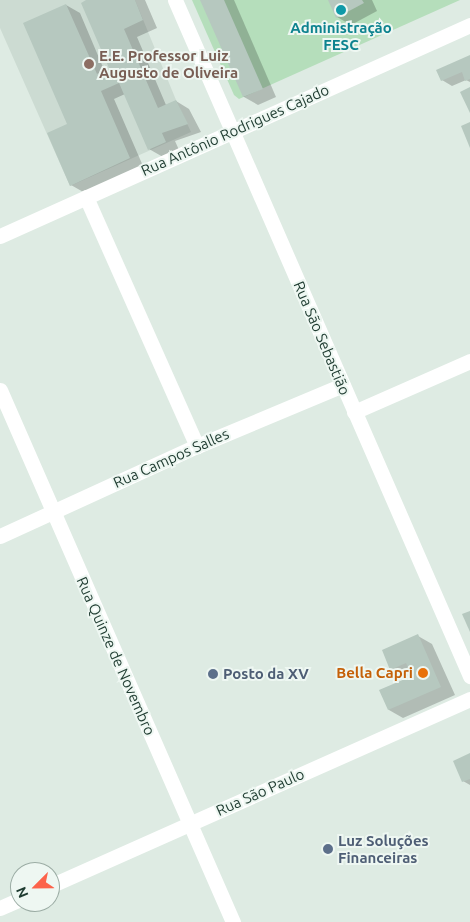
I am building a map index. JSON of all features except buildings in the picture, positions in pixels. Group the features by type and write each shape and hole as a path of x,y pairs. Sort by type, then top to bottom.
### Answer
{"street":[{"name":"Rua São Sebastião","path":"175,0 470,676"},
{"name":"Rua Antônio Rodrigues Cajado","path":"0,236 470,25"},
{"path":"86,197 197,446"},
{"path":"354,412 470,361"},
{"name":"Rua Campos Salles","path":"0,536 197,446 343,385"},
{"name":"Rua Quinze de Novembro","path":"0,390 232,922"},
{"name":"Rua São Paulo","path":"60,881 470,699"}],"shaded area":[{"name":"E.E. Professor Luiz Augusto de Oliveira","path":"0,0 135,0 191,132 70,186 0,28"}],"green space":[{"path":"192,0 460,0 239,99 234,95"}],"place":[{"name":"Administração FESC","path":"341,10"},
{"name":"E.E. Professor Luiz Augusto de Oliveira","path":"89,64"},
{"name":"Bella Capri","path":"423,673"},
{"name":"Posto da XV","path":"213,674"},
{"name":"Luz Soluções Financeiras","path":"328,849"}]}
